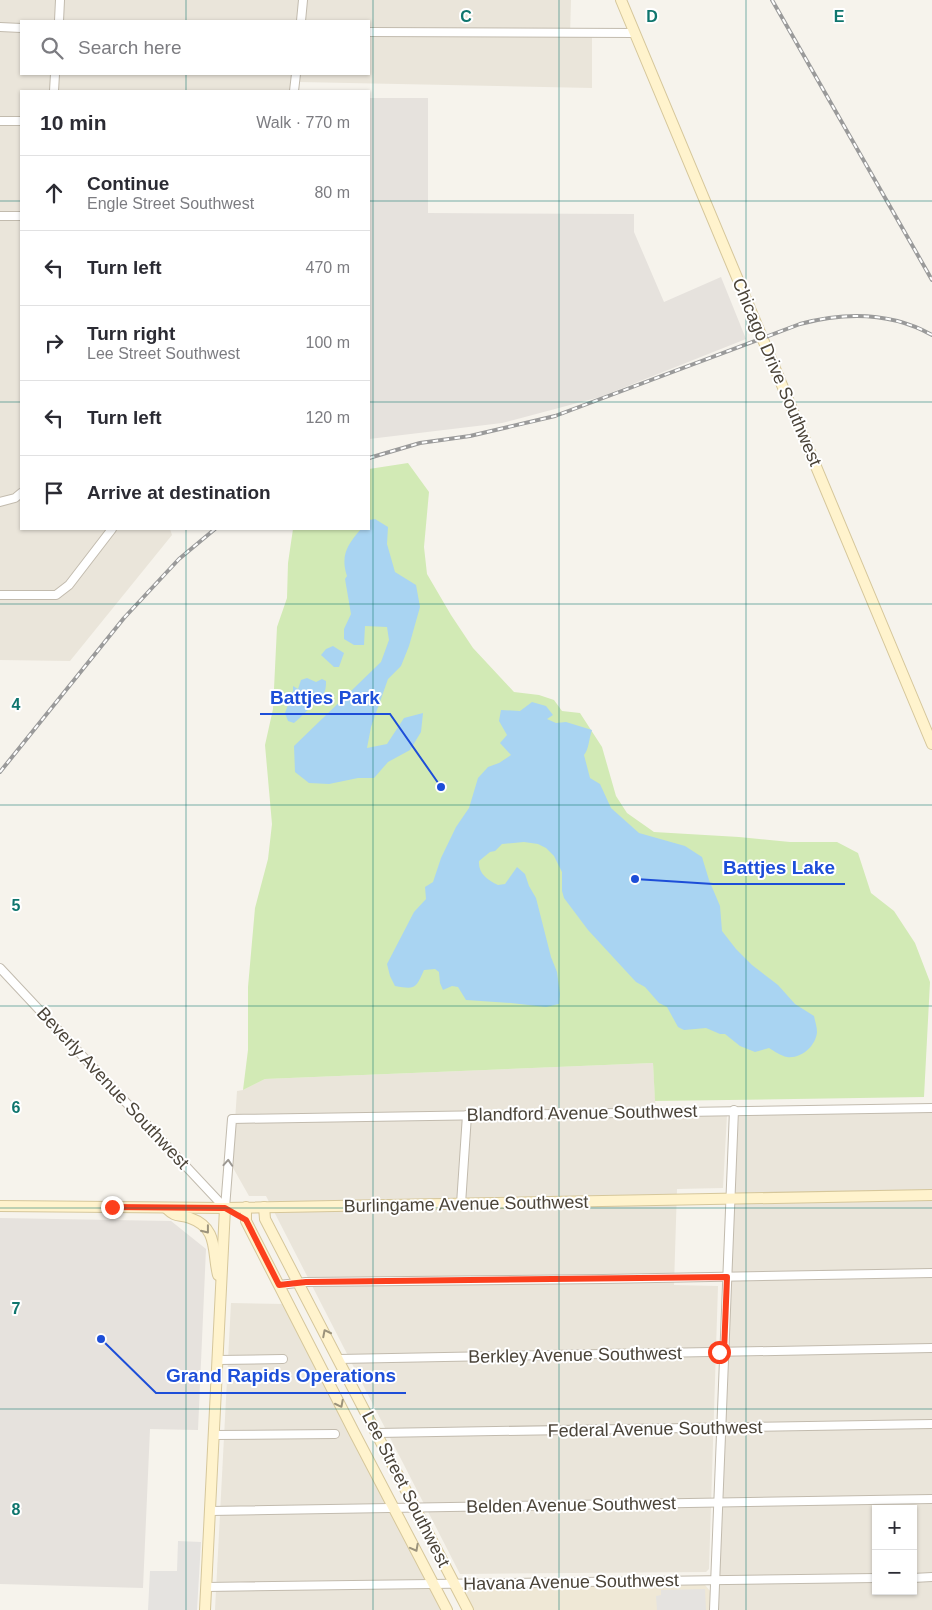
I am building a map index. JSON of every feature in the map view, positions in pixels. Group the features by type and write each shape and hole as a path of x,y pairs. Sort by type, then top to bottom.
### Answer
{"street":[{"path":"59,20 60,0"},
{"path":"301,20 303,0"},
{"name":"Chicago Drive Southwest","path":"621,0 932,744"},
{"path":"0,27 20,28"},
{"path":"370,32 635,34"},
{"path":"54,90 55,75"},
{"path":"294,90 296,75"},
{"path":"0,121 20,121"},
{"path":"0,216 20,216"},
{"path":"0,502 15,498 20,494"},
{"path":"0,595 49,596 62,592 111,530"},
{"name":"Beverly Avenue Southwest","path":"0,968 225,1208"},
{"name":"Blandford Avenue Southwest","path":"225,1208 232,1119 932,1108"},
{"path":"714,1610 734,1110"},
{"path":"461,1204 466,1116"},
{"name":"Burlingame Avenue Southwest","path":"0,1206 225,1208 932,1195"},
{"name":"Lee Street Southwest","path":"246,1207 246,1220 447,1610"},
{"name":"Lee Street Southwest","path":"264,1207 265,1219 468,1610"},
{"path":"166,1208 174,1216 187,1217 197,1221 210,1233 221,1288"},
{"path":"205,1610 225,1208 246,1220"},
{"path":"279,1285 299,1282 932,1273"},
{"name":"Berkley Avenue Southwest","path":"339,1359 932,1348"},
{"path":"218,1360 283,1359"},
{"name":"Federal Avenue Southwest","path":"377,1433 932,1424"},
{"path":"214,1435 335,1434"},
{"name":"Belden Avenue Southwest","path":"210,1511 932,1499"},
{"path":"917,1578 932,1577"},
{"name":"Havana Avenue Southwest","path":"206,1587 872,1578"}],"shaded area":[{"path":"0,0 571,0 570,36 592,37 592,88 299,82 298,90 20,90 20,530 170,530 172,535 70,661 0,660"},
{"path":"370,98 428,98 428,213 634,214 634,232 664,302 721,277 746,339 600,397 502,423 370,439"},
{"path":"653,1063 656,1115 727,1115 723,1188 677,1189 674,1285 718,1286 709,1569 706,1572 460,1574 266,1196 249,1196 232,1166 237,1091 265,1079"},
{"path":"932,1111 932,1610 718,1610 732,1226 739,1114"},
{"path":"0,1218 171,1221 206,1249 198,1430 150,1429 143,1588 0,1584"},
{"path":"231,1303 285,1304 443,1610 215,1610"},
{"path":"178,1541 201,1542 197,1610 148,1610 150,1571 177,1571"},
{"path":"705,1585 711,1592 710,1610 474,1610 466,1594 472,1587"},
{"path":"705,1589 706,1610 657,1610 656,1596 661,1595 661,1590"}],"green space":[{"path":"408,463 429,492 424,547 427,574 451,615 473,648 514,692 539,695 554,700 562,711 580,713 602,747 616,796 627,813 654,832 790,842 837,842 858,853 871,893 894,911 915,943 930,982 924,1097 655,1101 653,1063 265,1079 243,1090 248,1050 248,987 255,908 268,859 272,824 265,745 273,709 277,627 287,598 288,563 293,530 370,530 370,469"}],"water":[{"path":"375,519 388,527 387,544 395,572 416,585 420,607 401,666 388,679 371,727 367,748 387,744 404,718 423,713 421,732 410,750 388,762 374,778 358,778 329,784 309,783 295,772 294,746 381,662 389,640 387,627 365,626 364,645 354,645 344,639 344,629 351,614 345,579 347,576 344,562 346,550 360,530 370,530 370,520"},
{"path":"333,646 344,653 339,667 334,667 321,655 326,649"},
{"path":"307,678 316,682 322,679 326,681 326,689 294,723 288,721 285,713 293,686 298,689 301,680"},
{"path":"532,702 546,706 553,715 547,719 556,723 566,722 592,730 584,755 590,778 600,784 611,808 639,833 685,846 702,857 720,906 722,931 752,965 778,985 795,1004 814,1016 817,1030 811,1047 802,1054 787,1057 769,1048 755,1052 740,1046 725,1034 720,1034 706,1028 684,1030 678,1027 667,1007 659,1003 645,987 636,982 588,930 564,898 562,872 554,856 546,848 538,844 524,842 502,844 479,861 479,866 484,876 498,885 505,884 517,867 525,874 536,898 551,957 557,972 560,994 559,1004 546,1007 466,1000 458,987 452,986 443,990 439,972 435,969 424,970 419,981 414,986 407,988 395,986 387,964 414,912 426,899 425,887 433,882 441,858 456,827 469,808 478,778 488,767 499,763 511,755 500,743 507,735 499,721 501,710 520,711"}],"railway":[{"path":"772,0 932,280"},
{"path":"370,458 420,443 470,436 555,416 800,324 817,320 851,316 884,318 916,327 932,335"},
{"path":"0,772 124,618 179,559 214,530"}],"place":[{"name":"Battjes Park","path":"441,787"},
{"name":"Battjes Lake","path":"635,879"},
{"name":"Grand Rapids Operations","path":"101,1339"}],"route":[{"path":"112,1207 225,1208 246,1220 279,1285 306,1282 727,1277 724,1352 719,1352"}]}
